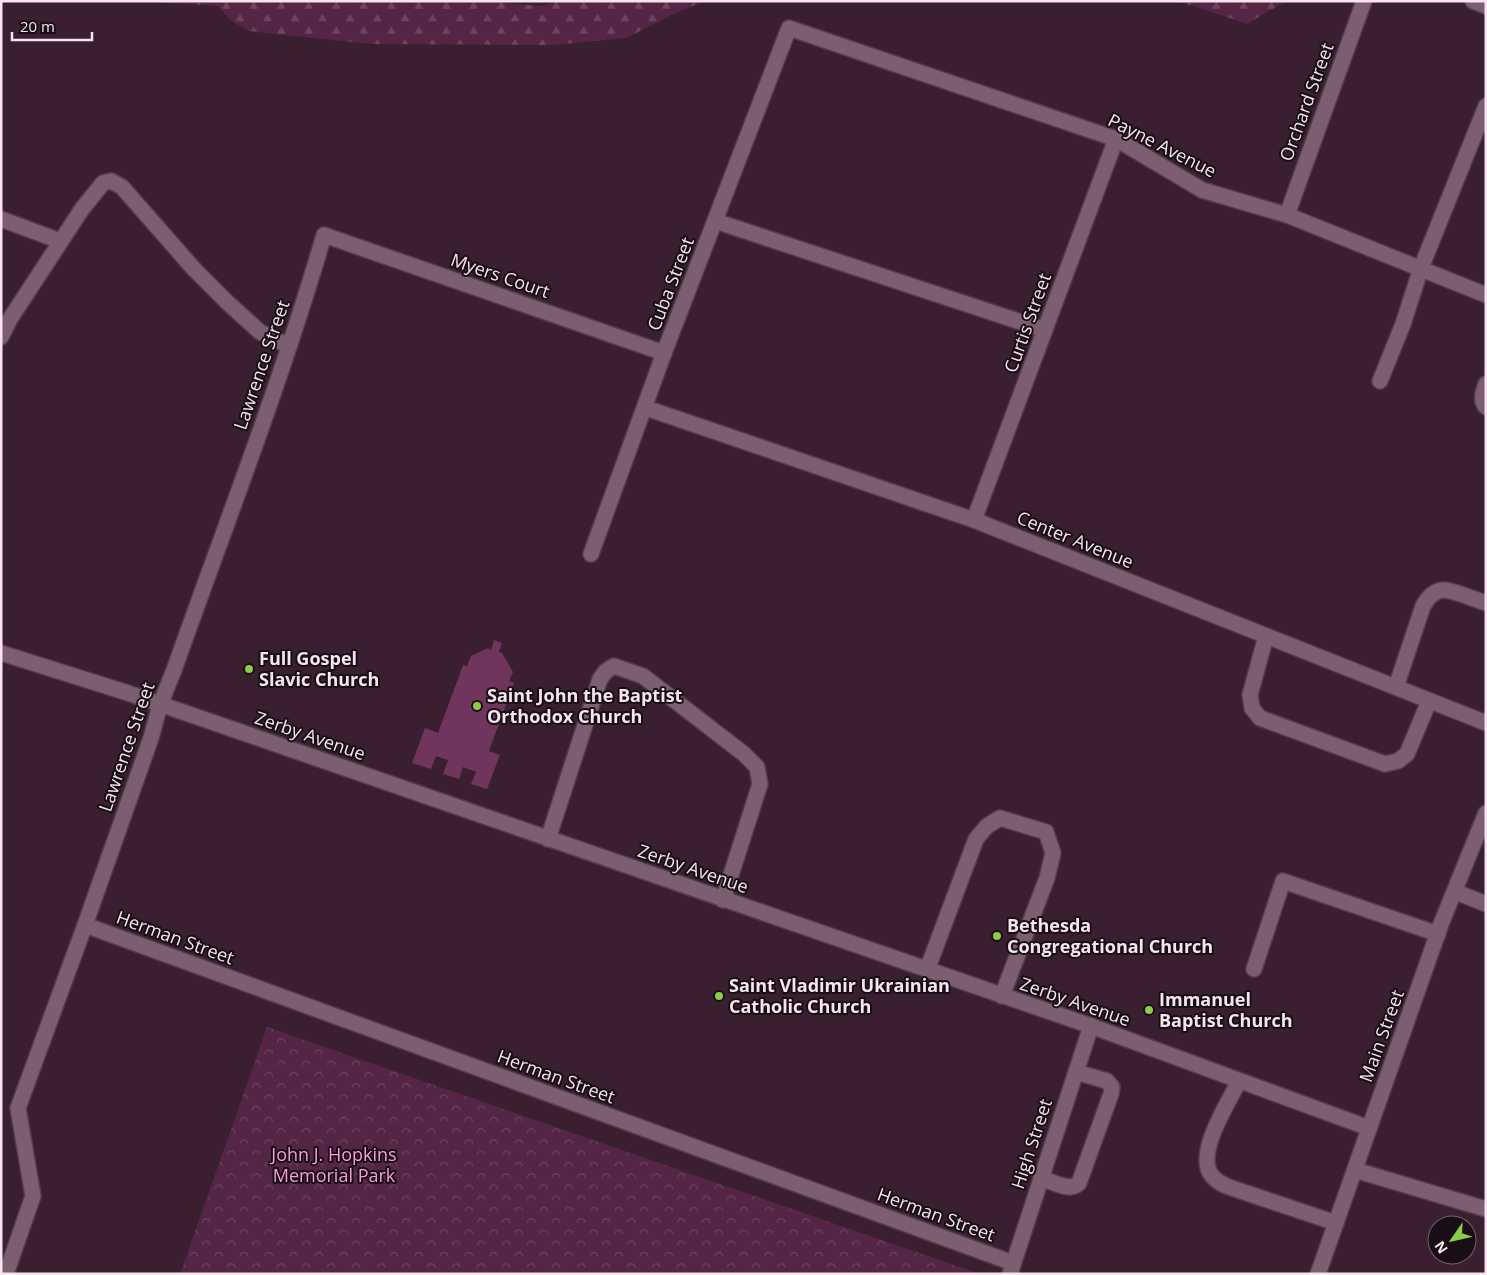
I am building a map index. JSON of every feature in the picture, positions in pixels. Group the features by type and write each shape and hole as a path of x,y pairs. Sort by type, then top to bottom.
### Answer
{"street":[{"name":"Orchard Street","path":"1286,216 1364,1"},
{"path":"1473,1 1486,6"},
{"name":"Payne Avenue","path":"789,28 1116,139 1202,190 1286,216 1486,295"},
{"name":"Cuba Street","path":"591,554 646,408 664,353 789,28"},
{"path":"1380,381 1403,324 1421,268 1486,106"},
{"name":"Curtis Street","path":"974,520 1116,139"},
{"path":"1,337 10,319 82,209 104,183 111,181 122,187 194,269 228,303 260,332 289,346"},
{"path":"1,219 60,242"},
{"path":"715,221 1045,330"},
{"name":"Myers Court","path":"324,235 664,353"},
{"name":"Lawrence Street","path":"6,1274 33,1196 18,1108 85,925 160,705 289,346 324,235"},
{"path":"1486,384 1482,394 1486,407"},
{"name":"Center Avenue","path":"646,408 974,520 1486,723"},
{"path":"1396,688 1423,606 1428,598 1436,592 1444,590 1486,603"},
{"path":"1266,636 1250,695 1252,708 1260,718 1385,764 1398,762 1407,754 1429,701"},
{"name":"Zerby Avenue","path":"1,653 160,705 1091,1026 1369,1128"},
{"path":"548,839 600,679 606,671 614,666 643,676 744,754 757,767 760,784 724,900"},
{"name":"Main Street","path":"1318,1274 1438,934 1486,813"},
{"path":"927,970 976,839 988,826 1000,818 1046,832 1053,853 1047,878 1002,996"},
{"path":"1254,969 1283,881 1438,934"},
{"path":"1456,892 1486,904"},
{"name":"Herman Street","path":"85,925 1012,1268"},
{"name":"High Street","path":"1012,1268 1091,1026"},
{"path":"1041,1178 1070,1188 1076,1187 1079,1184 1111,1094 1112,1087 1107,1081 1076,1072"},
{"path":"1239,1081 1208,1144 1206,1160 1210,1172 1218,1182 1229,1187 1336,1223"},
{"path":"1355,1170 1486,1208"}],"green space":[{"path":"137,1 484,1 540,6 560,1 705,1 626,38 552,45 371,44 248,31 230,20 218,6"},
{"path":"1173,1 1286,1 1247,24"},
{"name":"John J. Hopkins Memorial Park","path":"267,1027 980,1274 180,1274"}],"building":[{"name":"Saint John the Baptist Orthodox Church","path":"494,640 502,643 499,652 502,653 513,672 509,681 514,683 489,751 500,755 487,789 471,784 476,772 463,767 459,779 443,774 448,760 436,756 431,769 412,763 425,728 438,733 463,665 467,666 471,656 488,648 491,650"}],"place":[{"name":"Full Gospel Slavic Church","path":"249,669"},
{"name":"Saint John the Baptist Orthodox Church","path":"477,706"},
{"name":"Bethesda Congregational Church","path":"997,936"},
{"name":"Saint Vladimir Ukrainian Catholic Church","path":"719,996"},
{"name":"Immanuel Baptist Church","path":"1149,1010"}]}
